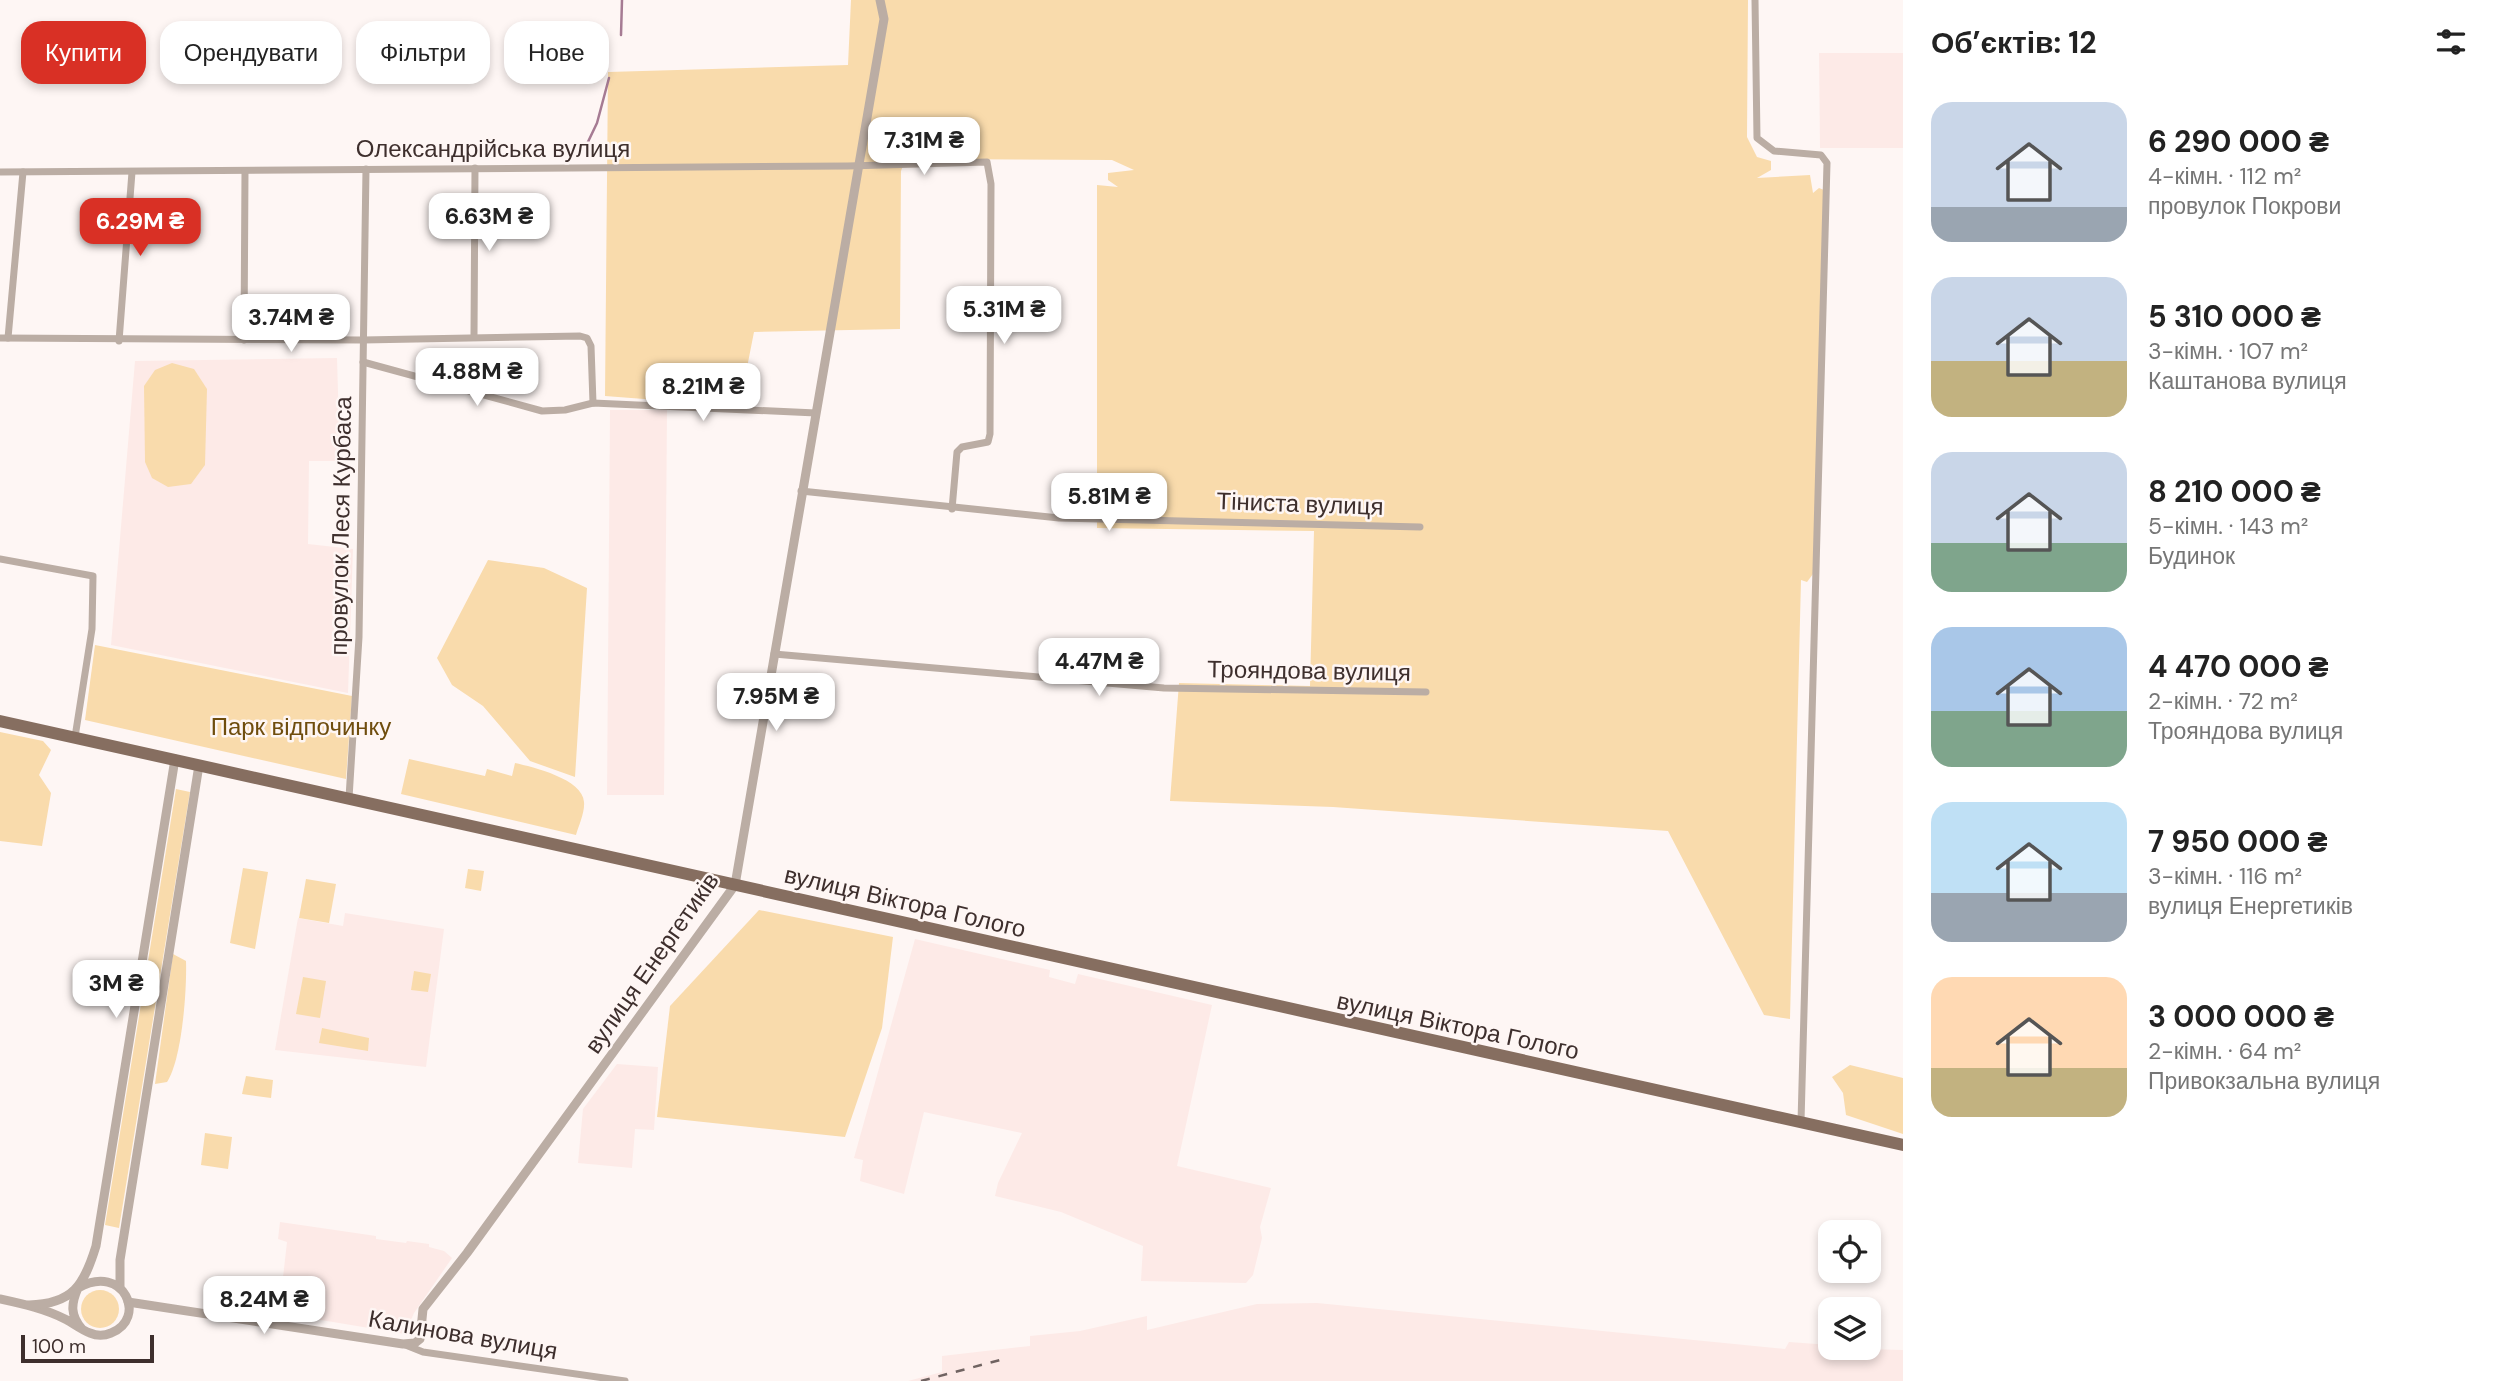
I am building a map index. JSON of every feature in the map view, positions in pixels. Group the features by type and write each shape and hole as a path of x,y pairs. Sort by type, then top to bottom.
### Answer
{"main road":[{"name":"вулиця Віктора Голого","path":"0,721 1903,1145"}],"street":[{"name":"вулиця Енергетиків","path":"403,1344 415,1343 420,1339 422,1309 467,1253 734,885 801,491 861,164 884,19 880,0"},
{"path":"1755,0 1757,138 1773,151 1821,155 1827,163 1801,1122"},
{"name":"Олександрійська вулиця","path":"0,172 987,162 990,184 990,434 988,442 962,447 957,452 952,509"},
{"path":"474,337 475,168"},
{"name":"провулок Леся Курбаса","path":"349,798 359,637 366,169"},
{"path":"244,340 245,171"},
{"path":"23,172 4,338 119,341 587,338 591,346 593,403"},
{"path":"119,341 132,172"},
{"path":"363,362 542,411 565,410 593,403 816,413"},
{"name":"Тіниста вулиця","path":"801,491 952,509 1059,518 1420,527"},
{"path":"0,559 93,576 92,629 75,737"},
{"name":"Трояндова вулиця","path":"774,654 1164,688 1426,692"},
{"path":"82,1329 73,1315 72,1306 90,1264 97,1237 175,759"},
{"path":"0,1299 29,1305 101,1336 111,1334 125,1321 128,1302 120,1287 120,1260 199,765"},
{"path":"29,1305 57,1302 78,1287 96,1279 109,1280 120,1287"},
{"name":"Калинова вулиця","path":"128,1302 403,1344 422,1352 625,1381"}],"shaded area":[{"path":"1819,53 1903,53 1903,148 1820,148"},
{"path":"337,358 340,461 309,461 308,544 353,549 348,693 111,645 135,361"},
{"path":"610,410 667,410 664,795 607,795"},
{"path":"345,913 444,929 426,1067 275,1050 298,918 343,926"},
{"path":"915,939 1050,970 1049,977 1075,984 1078,974 1212,1005 1177,1166 1271,1188 1260,1227 1262,1238 1253,1275 1246,1283 1141,1281 1143,1246 1061,1212 995,1196 998,1183 1022,1133 924,1112 904,1194 860,1181 863,1160 854,1158"},
{"path":"617,1064 658,1067 654,1130 635,1129 632,1168 578,1163 583,1109"},
{"path":"280,1222 376,1236 376,1239 429,1244 429,1247 444,1251 452,1258 414,1313 405,1334 279,1313 287,1242 278,1239"},
{"path":"1317,1303 1785,1349 1789,1342 1818,1344 1818,1360 1881,1360 1881,1349 1903,1350 1903,1381 908,1381 942,1372 942,1356 1030,1346 1030,1336 1080,1331 1147,1316 1147,1330 1257,1304"}],"green space":[{"path":"851,0 1748,0 1747,137 1757,157 1771,161 1771,170 1757,178 1810,175 1813,193 1819,188 1824,190 1813,574 1807,582 1801,580 1790,1019 1764,1015 1668,831 1333,807 1170,801 1179,683 1310,686 1314,531 1097,528 1097,185 1118,187 1108,180 1108,173 1134,170 1112,160 923,159 907,155 901,171 900,329 754,332 740,403 709,404 605,396 609,72 848,65"},
{"path":"172,363 194,369 207,389 205,465 191,484 168,487 152,478 145,462 144,386 155,370"},
{"path":"488,560 544,568 587,588 575,777 530,761 483,706 452,685 437,658"},
{"name":"Парк відпочинку","path":"95,645 352,696 346,779 85,720"},
{"path":"0,732 43,741 51,750 39,775 51,793 42,846 0,841"},
{"path":"409,759 485,776 487,769 512,776 515,763 556,775 575,787 584,802 576,835 401,794"},
{"path":"176,789 190,792 119,1228 105,1225"},
{"path":"243,868 268,872 255,949 230,943"},
{"path":"468,869 484,871 481,891 465,888"},
{"path":"306,879 336,884 329,923 299,918"},
{"path":"759,910 893,937 882,1028 845,1137 657,1117 670,1006"},
{"path":"173,954 186,961 182,1024 172,1071 167,1082 155,1084"},
{"path":"414,971 431,974 428,992 411,990"},
{"path":"303,977 326,981 320,1018 296,1014"},
{"path":"322,1028 369,1038 368,1051 319,1043"},
{"path":"1850,1065 1903,1078 1903,1134 1846,1115 1843,1093 1832,1077"},
{"path":"246,1076 273,1080 271,1098 242,1094"},
{"path":"205,1133 232,1137 228,1169 201,1165"},
{"path":"100,1290 113,1296 119,1309 113,1322 100,1328 87,1322 81,1309 87,1296"}],"waterway":[{"path":"621,35 622,0"},
{"path":"586,146 597,123 607,84"}],"railway":[{"path":"921,1381 1000,1360"}]}
